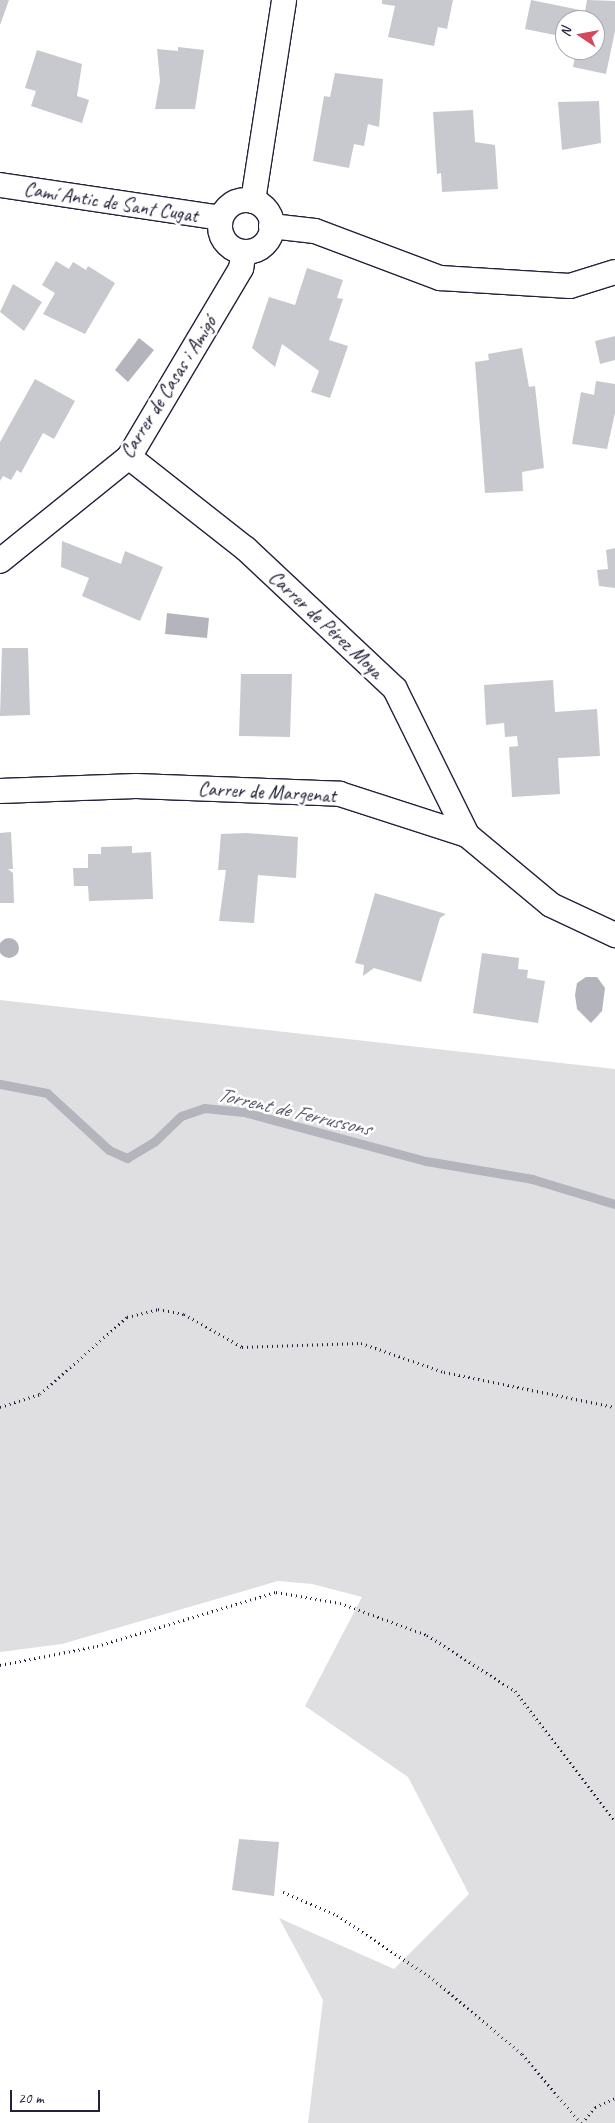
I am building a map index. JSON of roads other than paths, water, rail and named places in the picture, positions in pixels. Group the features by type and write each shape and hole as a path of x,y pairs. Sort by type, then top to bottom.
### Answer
{"street":[{"path":"253,202 284,0"},
{"name":"Camí Antic de Sant Cugat","path":"0,185 221,218"},
{"path":"253,202 266,210 271,226 263,245 244,252 223,239 221,218 234,203 253,202"},
{"path":"271,226 315,231 440,278 570,286 615,272"},
{"name":"Carrer de Casas i Amigó","path":"0,561 129,457 241,268 244,252"},
{"name":"Carrer de Pérez Moya","path":"129,457 246,548 395,690 467,835"},
{"name":"Carrer de Margenat","path":"0,791 136,786 340,794 467,835 551,905 615,935"}],"waterway":[{"name":"Torrent de Ferrussons","path":"0,1084 47,1093 109,1150 127,1158 154,1142 181,1116 204,1108 244,1112 426,1161 532,1179 615,1204"}]}
